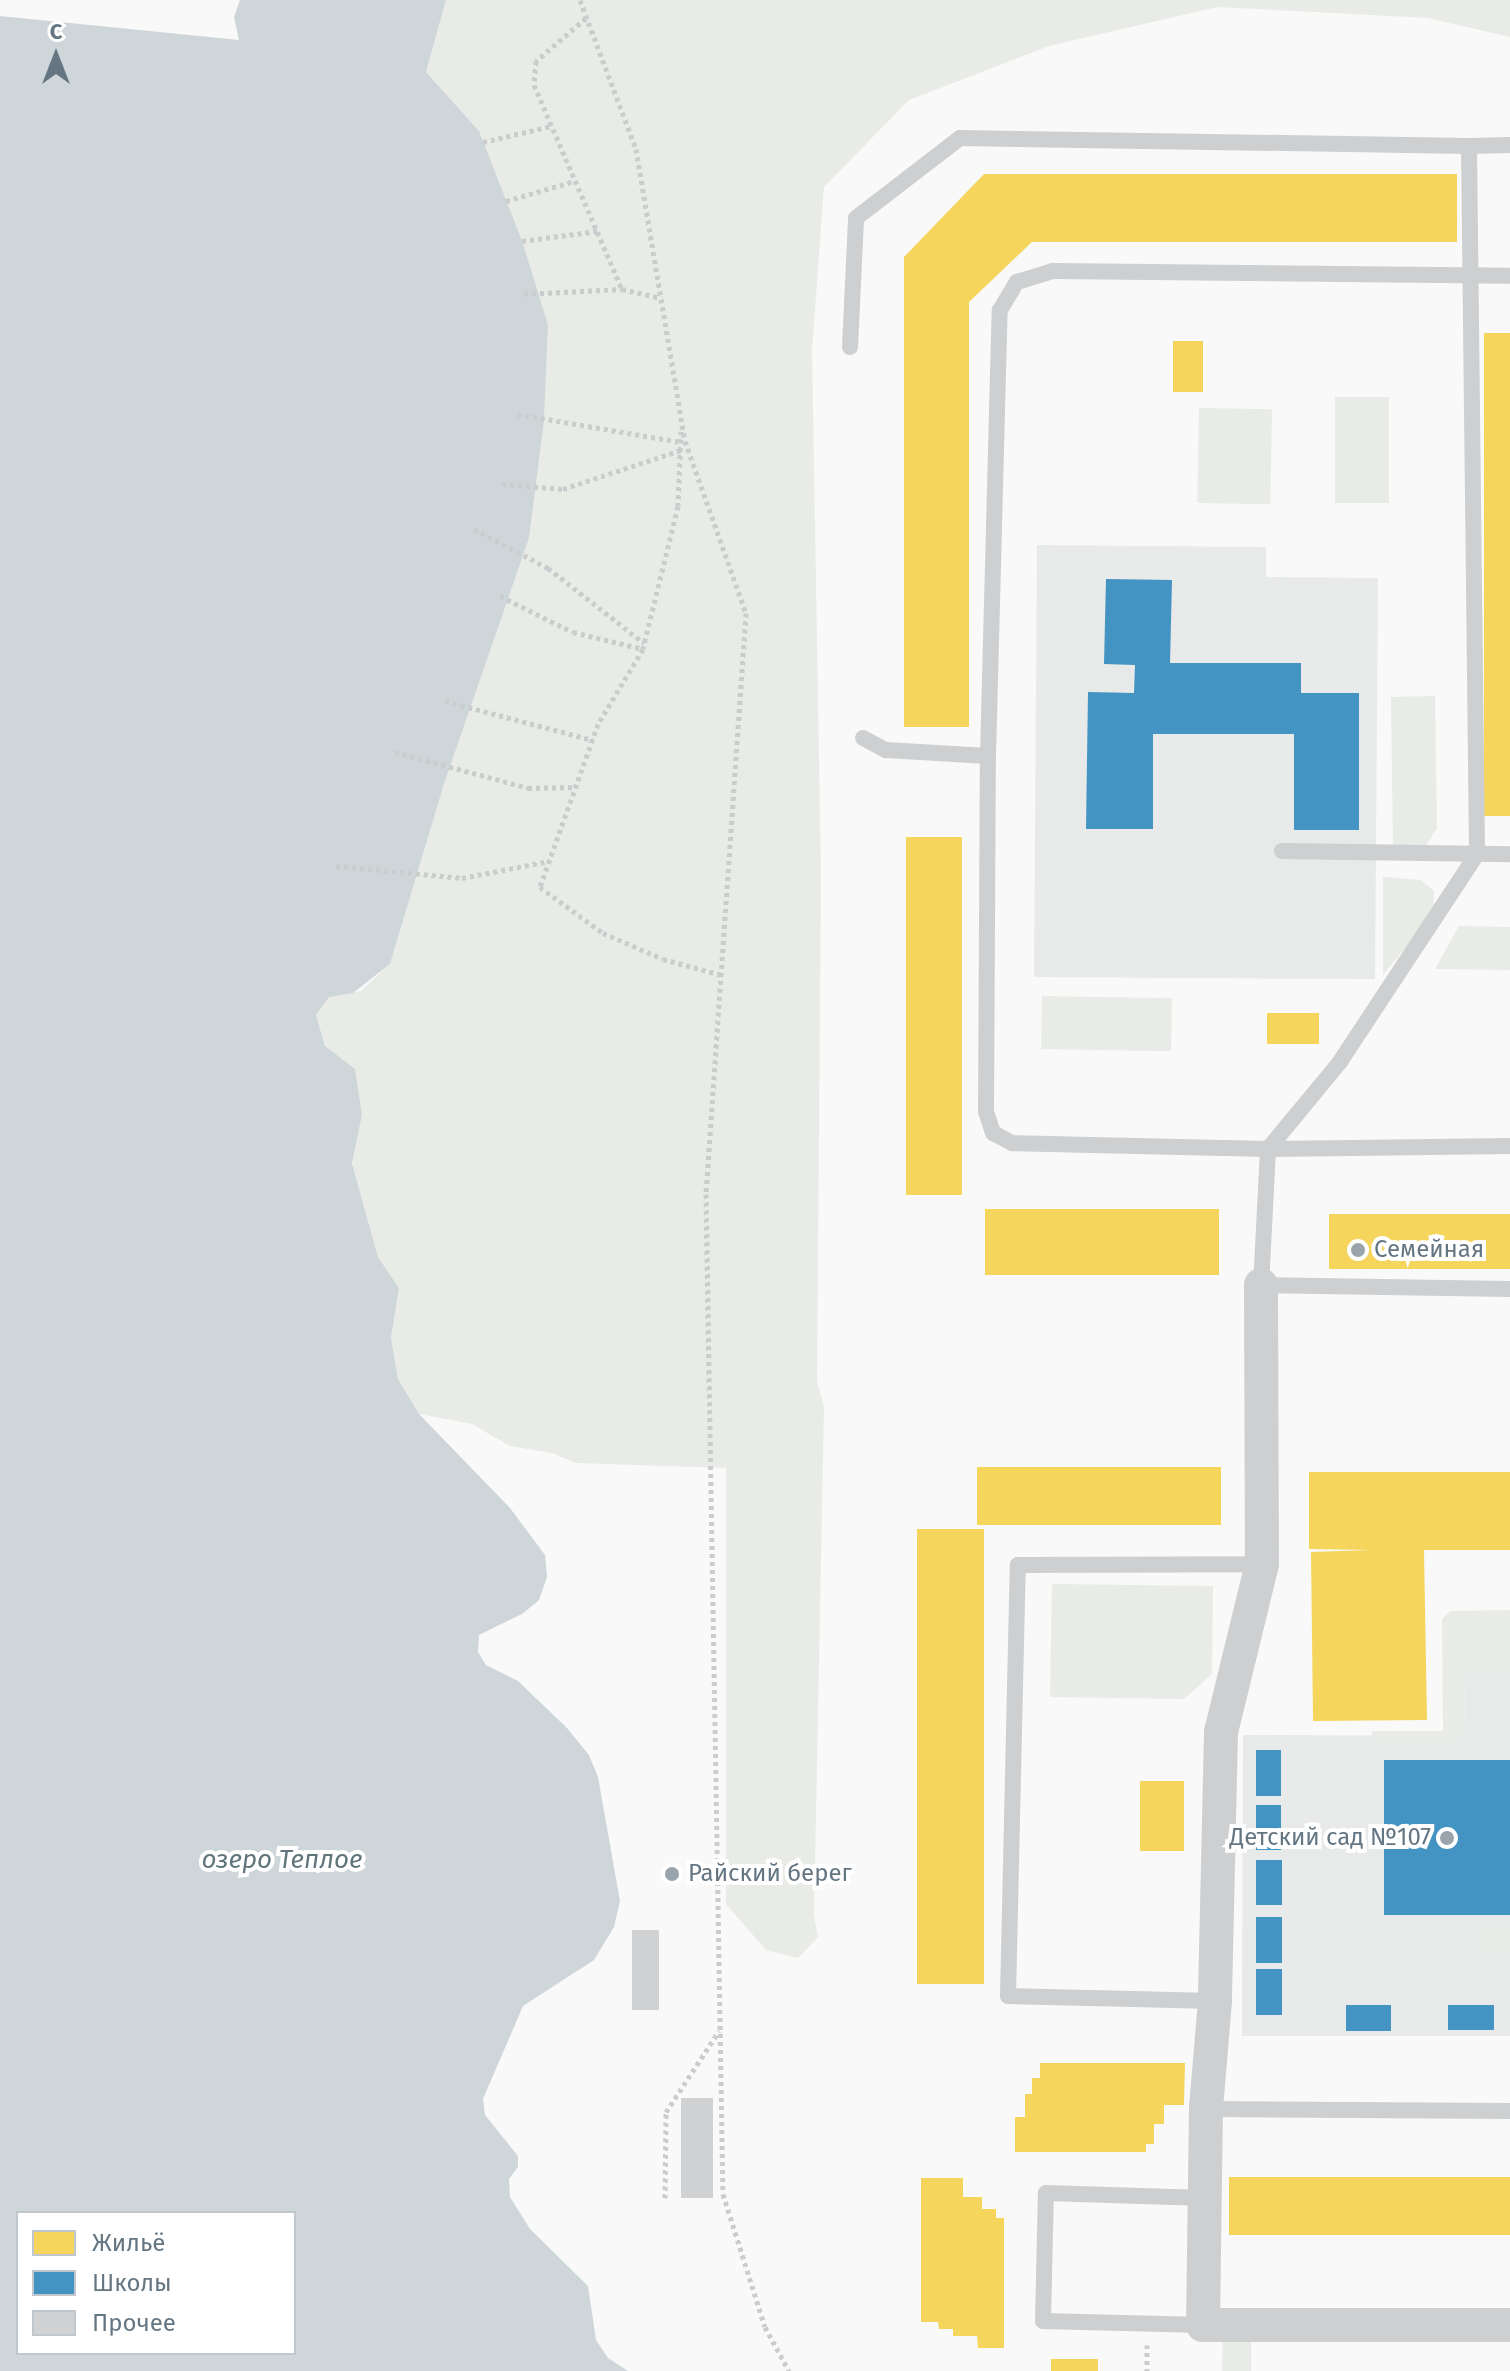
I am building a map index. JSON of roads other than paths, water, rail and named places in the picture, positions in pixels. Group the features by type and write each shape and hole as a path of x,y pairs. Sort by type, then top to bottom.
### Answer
{"street":[{"path":"1261,1285 1262,1564 1221,1732 1215,2001 1206,2109 1203,2325 1510,2325"}],"lane":[{"path":"850,347 856,218 960,138 1510,145"},
{"path":"1469,146 1477,854 1340,1062 1268,1149 1261,1285 1510,1289"},
{"path":"1510,276 1052,271 1017,282 1000,310 988,756 986,1112 993,1133 1012,1143 1268,1149 1510,1146"},
{"path":"863,738 886,750 988,756"},
{"path":"1282,851 1510,854"},
{"path":"1215,2001 1008,1996 1018,1565 1262,1564"},
{"path":"1206,2109 1510,2111"},
{"path":"1203,2325 1043,2321 1046,2193 1205,2198"}],"water":[{"name":"озеро Теплое","path":"240,0 446,0 426,72 479,131 522,241 548,325 544,421 529,538 444,784 390,964 353,993 329,997 316,1015 325,1046 355,1069 362,1115 352,1163 378,1257 399,1288 391,1338 398,1379 419,1414 510,1508 545,1555 547,1577 539,1600 522,1614 479,1635 478,1652 486,1665 518,1681 567,1728 589,1755 598,1777 620,1901 614,1927 594,1960 523,2006 483,2099 485,2115 518,2156 518,2167 509,2179 510,2197 530,2229 588,2286 596,2340 608,2358 628,2371 0,2371 0,16 239,40 234,17"}],"place":[{"name":"Семейная","path":"1358,1250"},
{"name":"Детский сад №107","path":"1447,1838"},
{"name":"Райский берег","path":"672,1874"}]}
